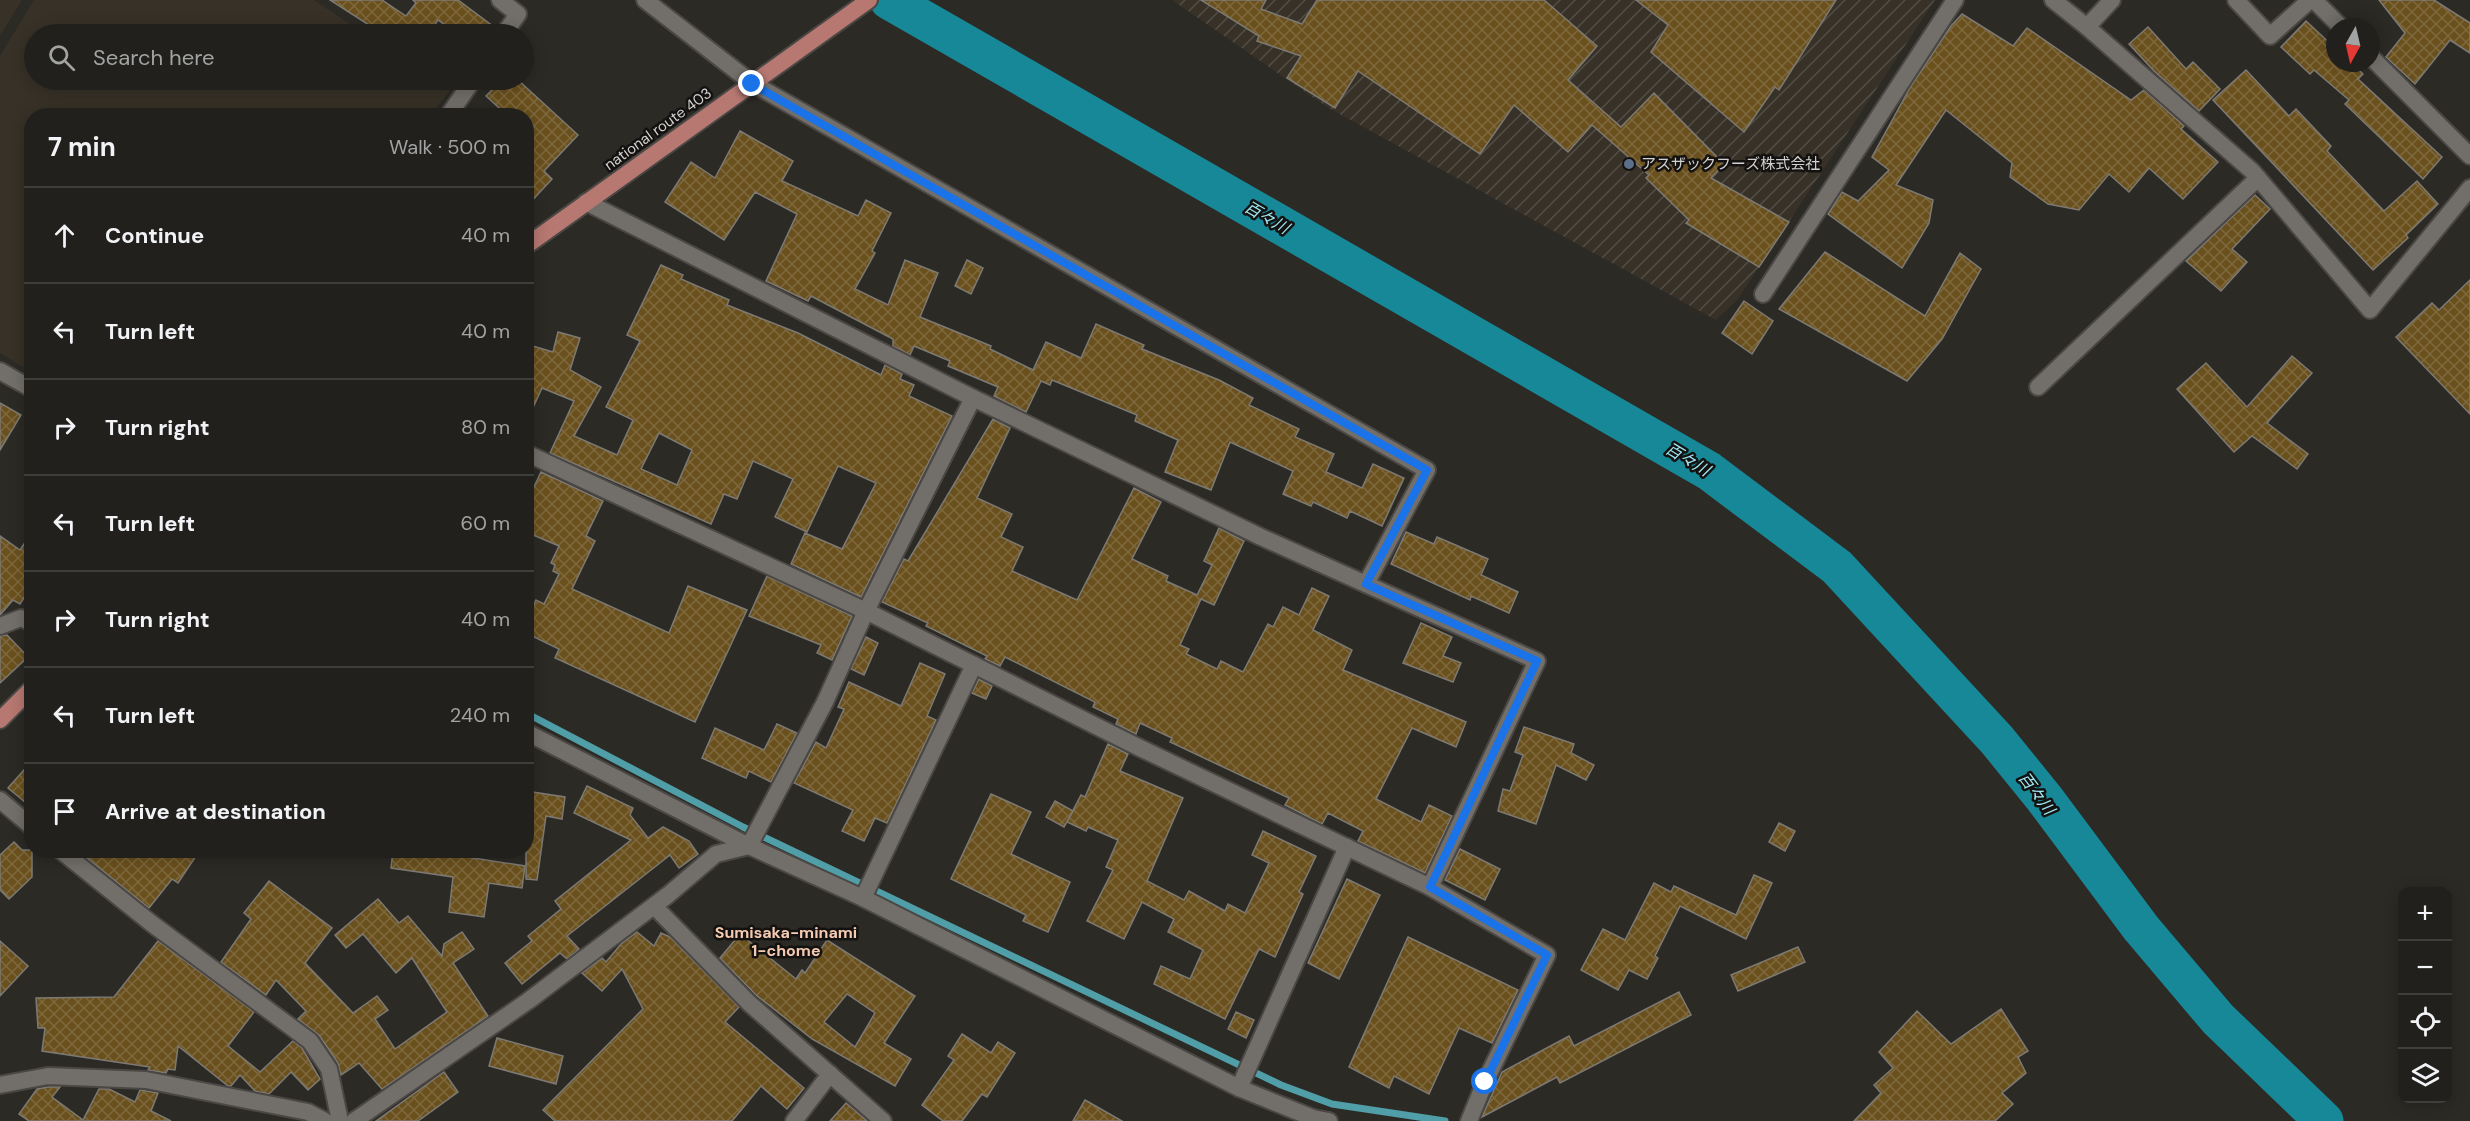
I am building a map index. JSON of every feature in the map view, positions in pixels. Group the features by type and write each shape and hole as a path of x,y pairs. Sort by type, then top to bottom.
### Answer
{"highway":[{"name":"national route 403","path":"534,240 869,0"},
{"path":"0,720 24,696"}],"street":[{"path":"500,0 518,14 511,24"},
{"path":"645,0 758,80 1427,470 1366,584"},
{"path":"1763,294 1955,0"},
{"path":"2053,0 2088,27 2258,178 2370,310 2470,188"},
{"path":"2088,27 2112,0"},
{"path":"2236,0 2270,36 2312,0 2331,18"},
{"path":"2380,66 2470,156"},
{"path":"454,108 466,90"},
{"path":"2038,387 2258,178"},
{"path":"586,202 974,398 1261,537 1537,661 1430,887"},
{"path":"0,371 24,384"},
{"path":"354,1121 528,1001 654,906 716,854 749,846 825,702 866,611 974,398"},
{"path":"534,457 866,611 1430,887 1547,955 1485,1082 1469,1121"},
{"path":"0,626 21,618 24,619"},
{"path":"863,898 974,665"},
{"path":"534,736 749,846 863,898 1239,1088 1321,1119"},
{"path":"0,800 24,820"},
{"path":"1239,1088 1347,848"},
{"path":"70,858 134,910 310,1041 329,1069 340,1121"},
{"path":"654,906 749,1003 883,1121"},
{"path":"794,1121 830,1074"},
{"path":"0,1085 48,1076 146,1080 308,1112 325,1121"}],"shaded area":[{"path":"0,0 22,0 0,36"},
{"path":"34,0 314,0 350,24 24,24 24,90 450,91 436,108 24,108 24,368 0,353 0,56"},
{"name":"アスザックフーズ株式会社","path":"1172,0 1935,0 1738,299 1716,320 1327,107"}],"building":[{"path":"330,0 382,0 406,16 416,3 413,0 458,0 490,24 443,24 438,20 435,24 367,24"},
{"path":"1201,0 1266,0 1261,9 1302,24 1317,0 1544,0 1597,46 1568,80 1621,127 1654,93 1724,164 1711,178 1789,222 1759,267 1686,223 1689,220 1646,178 1649,175 1592,125 1568,152 1514,105 1480,154 1358,71 1335,108 1287,78 1301,56 1257,41 1259,36"},
{"path":"1636,0 1836,0 1779,90 1775,87 1744,132 1651,52 1668,25"},
{"path":"2379,0 2434,0 2470,23 2470,53 2450,40 2415,84 2386,57 2405,33"},
{"path":"1962,14 2013,46 2027,28 2131,100 2144,90 2184,126 2181,129 2218,162 2183,199 2149,168 2129,192 2109,174 2079,210 2048,204 2010,177 2012,163 1946,110 1896,185 1933,200 1929,223 1902,268 1828,214 1842,192 1858,201 1889,170 1872,157 1911,86 1951,26"},
{"path":"2306,21 2326,40 2326,72 2361,72 2363,74 2358,79 2442,157 2423,179 2345,104 2349,100 2314,70 2310,74 2281,47"},
{"path":"2148,27 2186,69 2193,62 2220,89 2199,111 2154,71 2129,44"},
{"path":"2246,70 2289,116 2296,109 2331,146 2327,151 2384,211 2417,181 2438,204 2406,235 2408,238 2373,270 2213,100"},
{"path":"492,90 529,90 578,135 544,171 552,179 534,198 534,108 499,108 486,96"},
{"path":"740,131 793,161 782,181 858,216 866,200 891,213 872,251 875,253 855,289 888,305 905,260 938,273 920,317 991,346 990,349 1033,370 1046,342 1081,358 1096,324 1144,345 1142,349 1219,380 1253,398 1249,405 1299,429 1295,437 1334,454 1326,472 1362,488 1373,464 1404,478 1382,526 1350,511 1347,518 1313,502 1311,506 1283,494 1293,471 1230,442 1211,490 1165,472 1178,440 1135,421 1137,415 1052,380 1050,385 1041,381 1026,412 994,396 998,387 948,366 950,361 914,346 910,355 893,346 893,339 811,296 808,301 766,281 797,214 755,192 724,240 665,202 691,162 715,178"},
{"path":"2255,195 2270,209 2232,249 2247,262 2221,291 2186,261"},
{"path":"1825,252 1925,316 1960,253 1981,269 1942,339 1907,381 1779,309"},
{"path":"967,260 983,268 971,294 955,286"},
{"path":"661,265 683,275 681,279 729,300 727,305 798,333 881,375 885,365 902,374 900,379 914,385 909,396 952,416 861,597 791,564 805,533 842,549 876,483 838,466 807,532 775,517 793,479 753,461 737,499 724,494 711,524 550,453 574,401 542,388 534,406 534,346 553,352 558,332 580,338 570,370 601,387 574,436 617,455 633,420 606,407 640,341 627,335","holes":["659,433 692,450 677,485 641,469"]},
{"path":"2470,280 2470,414 2396,337 2432,303 2439,310"},
{"path":"1744,301 1773,321 1752,354 1722,333"},
{"path":"2292,356 2312,373 2267,423 2308,454 2297,469 2252,436 2234,452 2177,389 2206,363 2247,407"},
{"path":"0,403 21,415 0,450"},
{"path":"993,419 1010,428 977,498 1012,514 1001,537 1023,547 1012,571 1077,600 1134,488 1161,502 1132,559 1168,576 1166,581 1197,595 1212,565 1204,561 1219,528 1244,541 1214,605 1201,599 1180,645 1189,649 1186,654 1217,669 1221,661 1243,672 1268,624 1273,627 1283,607 1299,615 1312,588 1329,596 1313,630 1352,650 1343,670 1466,722 1456,747 1412,728 1376,799 1421,822 1429,805 1452,816 1425,873 1358,841 1363,831 1328,813 1322,824 1285,805 1289,798 1170,742 1172,738 1140,723 1136,734 1116,724 1118,719 1093,707 1095,702 1005,657 1000,666 985,659 987,656 926,626 928,623 882,602 904,559 908,561"},
{"path":"541,472 603,501 586,536 595,541 572,589 669,633 688,586 747,610 695,722 555,658 559,649 534,637 534,604 536,600 544,604 559,574 553,571 555,565 551,563 559,546 534,535 534,487"},
{"path":"1406,532 1434,544 1437,537 1488,559 1481,575 1518,592 1509,613 1471,596 1470,600 1391,564"},
{"path":"0,536 20,550 24,544 24,598 20,604 13,600 0,615"},
{"path":"767,576 852,616 832,660 817,653 821,645 749,616"},
{"path":"1421,623 1452,637 1443,656 1461,663 1453,682 1403,663"},
{"path":"7,635 24,653 24,661 0,683 0,636"},
{"path":"866,637 878,643 864,675 851,669"},
{"path":"920,663 945,674 927,716 936,720 887,823 875,818 864,841 842,831 853,810 794,783 816,742 826,748 844,709 838,707 849,682 901,706"},
{"path":"979,679 992,686 986,699 972,693"},
{"path":"777,724 797,733 771,782 749,771 746,778 702,758 715,728 764,750"},
{"path":"1524,727 1574,744 1571,753 1594,765 1586,780 1556,765 1536,824 1498,811 1503,789 1510,791 1523,755 1515,752"},
{"path":"1108,744 1128,754 1120,771 1183,798 1147,881 1184,900 1189,891 1225,911 1228,904 1245,913 1269,863 1252,855 1263,831 1316,856 1299,892 1303,894 1275,957 1259,949 1225,1019 1154,984 1161,966 1190,979 1203,950 1168,932 1174,919 1142,902 1124,939 1087,921 1113,870 1106,867 1118,840 1088,827 1086,831 1067,822 1081,795 1085,797"},
{"path":"24,770 24,801 8,788"},
{"path":"587,786 633,808 630,815 648,838 663,827 689,841 698,854 679,868 670,855 567,936 579,949 567,959 560,953 522,984 505,963 532,941 528,936 561,909 555,901 631,840 574,813"},
{"path":"534,792 565,797 562,819 546,816 537,880 526,879 526,858 534,858"},
{"path":"991,794 1031,812 1011,854 1070,882 1048,932 1023,921 1026,915 951,879"},
{"path":"1055,801 1073,811 1064,827 1046,817"},
{"path":"1779,823 1795,831 1785,851 1769,842"},
{"path":"14,842 24,850 24,858 32,858 32,877 9,899 0,890 0,855"},
{"path":"1460,849 1500,869 1485,900 1445,880"},
{"path":"87,858 195,858 178,883 172,879 149,908"},
{"path":"392,858 474,858 525,866 522,888 489,883 484,917 449,912 453,877 391,868"},
{"path":"1754,875 1772,883 1746,939 1680,906 1655,956 1658,958 1647,979 1629,970 1618,990 1581,970 1603,929 1625,940 1654,883 1671,892 1674,886 1736,915"},
{"path":"1347,879 1380,895 1339,979 1308,963"},
{"path":"269,881 332,928 305,963 353,1013 377,996 388,1010 375,1019 395,1049 447,1012 412,958 396,973 363,934 346,948 335,935 378,899 399,923 408,916 442,956 444,944 462,932 474,949 453,963 488,1016 382,1089 359,1063 341,1075 338,1063 319,1035 298,1019 306,1011 276,980 266,995 221,962 251,919 244,913"},
{"path":"637,932 654,946 661,933 670,937 739,1007 725,1022 804,1088 787,1109 761,1086 732,1121 555,1121 543,1110 643,1009 622,969 602,991 582,973 602,958 606,962 621,944"},
{"path":"740,934 796,979 802,970 805,973 827,940 915,996 884,1043 911,1059 895,1086 812,1039 756,995 720,958","holes":["847,994 875,1013 855,1047 824,1022"]},
{"path":"1408,937 1518,990 1492,1043 1459,1028 1429,1094 1394,1076 1389,1088 1349,1067"},
{"path":"0,941 28,966 0,996"},
{"path":"158,941 254,1012 228,1046 260,1072 293,1041 302,1048 320,1079 308,1090 291,1072 269,1094 255,1091 240,1075 231,1086 228,1086 178,1046 175,1070 168,1069 166,1073 148,1070 150,1067 42,1051 45,1028 38,1028 36,998 114,997"},
{"path":"1798,947 1805,962 1738,991 1731,975"},
{"path":"1679,992 1691,1015 1560,1083 1557,1077 1482,1117 1502,1072 1569,1036 1574,1046"},
{"path":"2001,1009 2028,1051 2018,1057 2026,1073 2002,1093 2013,1104 1995,1121 1854,1121 1881,1093 1874,1085 1893,1068 1879,1052 1917,1011 1951,1044"},
{"path":"1236,1012 1254,1020 1246,1038 1228,1029"},
{"path":"962,1034 991,1053 998,1042 1015,1053 987,1097 982,1094 962,1121 943,1121 922,1105 954,1060 948,1056"},
{"path":"497,1038 563,1056 556,1084 489,1066"},
{"path":"444,1072 458,1092 418,1121 376,1121"},
{"path":"60,1087 52,1097 83,1120 99,1089 109,1089 135,1102 140,1090 158,1093 151,1111 171,1121 29,1121 19,1114 37,1089"},
{"path":"1085,1100 1122,1121 1073,1121"},
{"path":"846,1103 867,1121 830,1121"}],"waterway":[{"name":"百々川","path":"889,0 1709,471 1837,567 1997,740 2044,798 2141,928 2218,1019 2324,1121"},
{"path":"534,717 743,827 1281,1085 1332,1104 1445,1121"}],"place":[{"name":"アスザックフーズ株式会社","path":"1629,164"}],"district":[{"name":"Sumisaka-minami 1-chome","path":"786,941"}],"route":[{"path":"752,84 1427,470 1366,584 1537,661 1430,887 1547,955 1485,1082"}]}
